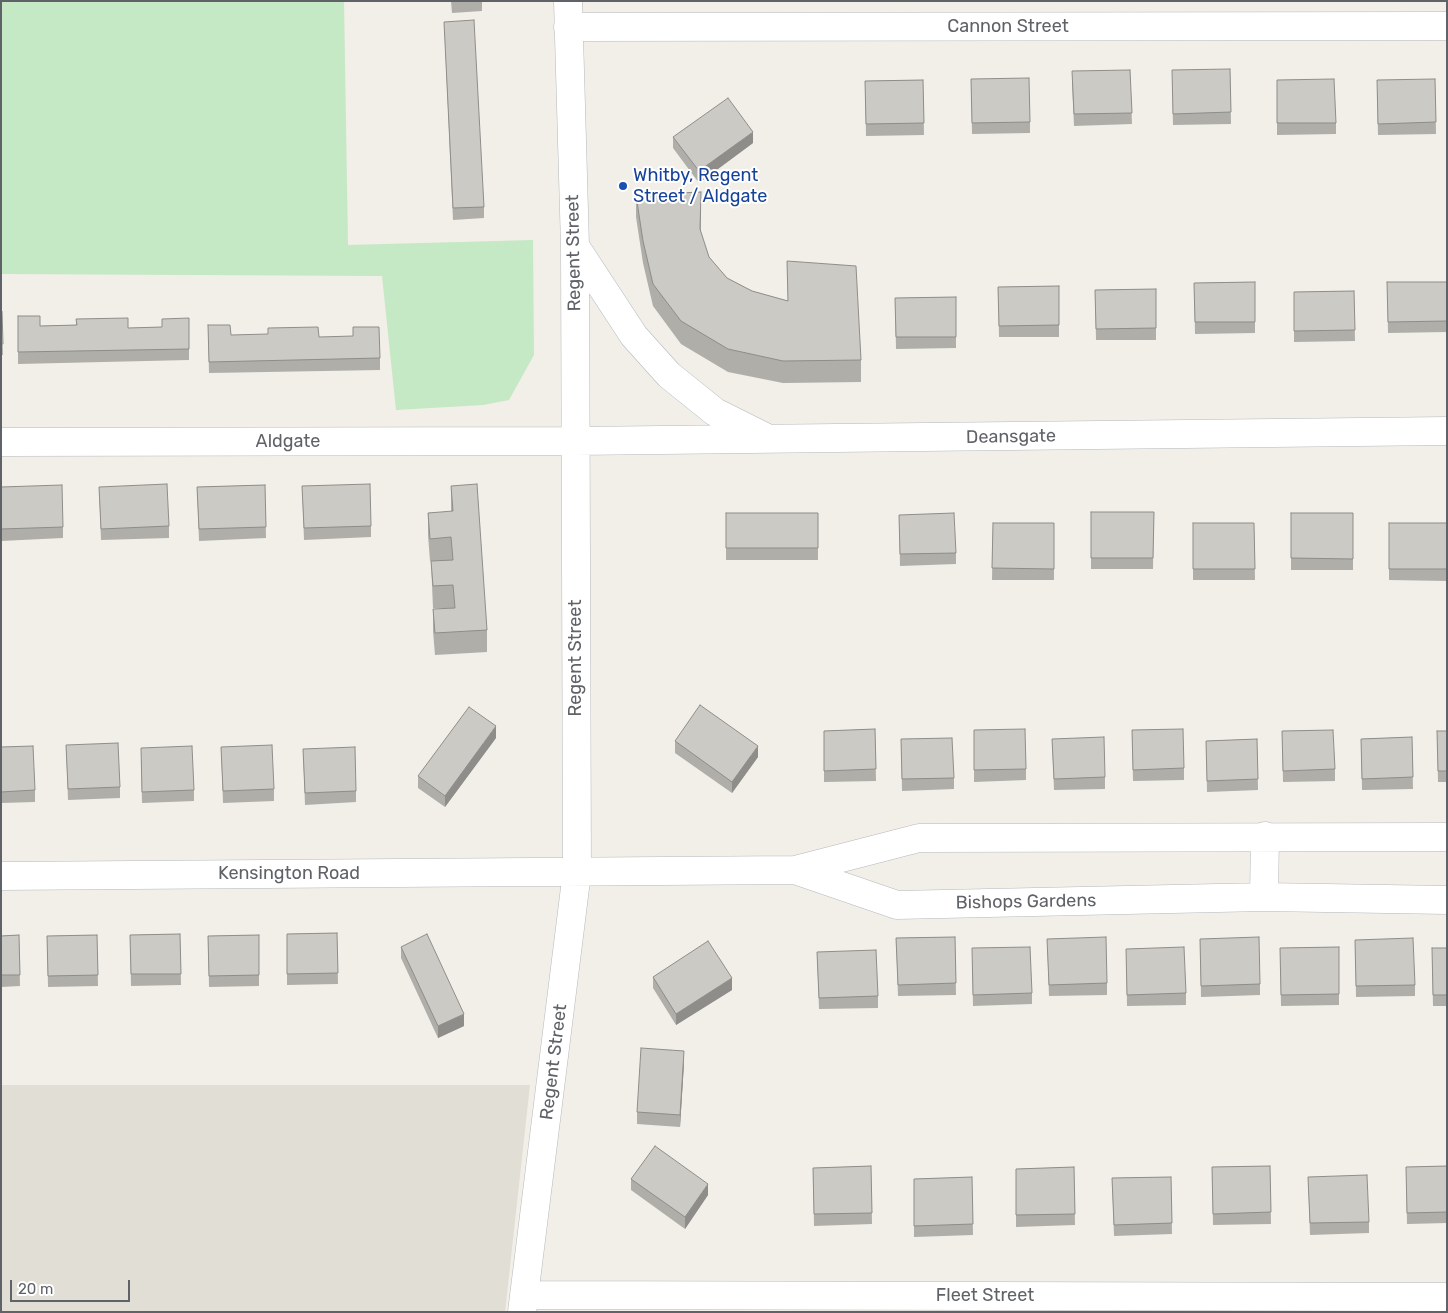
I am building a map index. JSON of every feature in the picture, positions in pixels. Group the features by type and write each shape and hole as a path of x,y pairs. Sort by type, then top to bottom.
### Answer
{"street":[{"name":"Cannon Street","path":"568,14 1447,26"},
{"name":"Regent Street","path":"523,1304 577,872 574,246 568,14"},
{"path":"574,246 634,336 668,375 715,412 769,440"},
{"name":"Deansgate","path":"575,441 1447,432"},
{"name":"Aldgate","path":"1,442 575,441"},
{"path":"1264,897 1265,836"},
{"name":"Bishops Gardens","path":"577,872 795,870 919,838 1447,837"},
{"name":"Bishops Gardens","path":"795,870 897,905 1264,897 1447,900"},
{"name":"Kensington Road","path":"1,876 577,872"},
{"name":"Fleet Street","path":"523,1304 1447,1297"}],"shaded area":[{"path":"1,1085 530,1085 505,1312 1,1312"}],"green space":[{"path":"1,1 344,1 348,245 533,240 534,355 509,400 483,405 396,410 382,276 1,274"}],"building":[{"path":"474,20 484,207 453,208 444,22"},
{"path":"1230,69 1231,112 1173,114 1172,70"},
{"path":"1130,70 1132,113 1074,114 1072,71"},
{"path":"1029,78 1030,122 972,123 971,79"},
{"path":"1334,79 1336,123 1277,123 1277,80"},
{"path":"1435,79 1436,122 1378,124 1377,80"},
{"path":"923,80 924,123 866,124 865,81"},
{"path":"728,98 753,132 699,171 673,137"},
{"path":"701,192 700,229 709,257 727,278 752,291 788,301 787,261 856,266 861,360 783,361 728,349 681,321 653,284 643,241 636,195"},
{"path":"1255,282 1255,322 1195,322 1194,283"},
{"path":"1387,282 1447,282 1447,321 1388,322"},
{"path":"1059,286 1059,325 999,326 998,287"},
{"path":"1156,289 1156,328 1096,329 1095,290"},
{"path":"1354,291 1355,330 1294,331 1294,292"},
{"path":"956,297 956,337 896,337 895,298"},
{"path":"2,311 3,344 1,344"},
{"path":"18,316 40,316 40,326 77,325 76,319 128,318 128,328 162,327 162,319 189,318 189,349 18,352"},
{"path":"208,325 230,325 231,335 268,334 268,328 318,327 319,337 353,336 353,327 379,327 380,358 209,362"},
{"path":"167,484 169,526 101,529 99,487"},
{"path":"370,484 371,526 304,528 302,486"},
{"path":"477,484 487,630 435,633 433,609 455,608 453,585 433,586 431,561 453,560 451,537 430,539 428,513 453,511 451,486"},
{"path":"62,485 63,527 1,529 1,487"},
{"path":"265,485 266,527 199,529 197,487"},
{"path":"1091,512 1154,512 1153,558 1091,558"},
{"path":"726,513 818,513 818,548 726,548"},
{"path":"954,513 956,553 900,554 899,515"},
{"path":"1291,513 1353,513 1353,559 1291,558"},
{"path":"993,523 1054,523 1054,569 992,568"},
{"path":"1193,523 1254,523 1255,569 1193,569"},
{"path":"1389,523 1447,523 1447,569 1389,569"},
{"path":"700,705 758,746 732,782 675,741"},
{"path":"469,707 496,726 445,796 418,776"},
{"path":"875,729 876,769 824,771 824,731"},
{"path":"1025,729 1026,769 974,770 974,730"},
{"path":"1183,729 1184,768 1133,770 1132,730"},
{"path":"1333,730 1335,769 1283,771 1282,731"},
{"path":"1437,731 1447,731 1447,771 1438,771"},
{"path":"1104,737 1105,777 1054,779 1052,739"},
{"path":"1412,737 1413,777 1362,779 1361,739"},
{"path":"952,738 954,778 902,779 901,739"},
{"path":"1257,739 1258,779 1207,781 1206,741"},
{"path":"118,743 120,787 68,789 66,745"},
{"path":"272,745 274,789 223,791 221,747"},
{"path":"33,746 35,790 1,792 1,747"},
{"path":"192,746 194,790 142,792 141,748"},
{"path":"355,747 356,791 305,793 303,749"},
{"path":"337,933 338,973 287,974 287,934"},
{"path":"180,934 181,974 131,974 130,935"},
{"path":"427,934 464,1014 438,1026 401,947"},
{"path":"19,935 20,975 1,975 1,936"},
{"path":"97,935 98,975 48,976 47,936"},
{"path":"259,935 259,975 209,976 208,936"},
{"path":"955,937 956,983 898,985 896,938"},
{"path":"1106,937 1107,983 1049,985 1047,939"},
{"path":"1259,937 1260,984 1201,986 1200,939"},
{"path":"1413,938 1415,985 1356,986 1355,940"},
{"path":"708,941 732,978 676,1014 653,977"},
{"path":"1030,947 1032,993 973,995 972,948"},
{"path":"1184,947 1186,993 1127,995 1126,949"},
{"path":"1339,947 1339,994 1281,995 1280,948"},
{"path":"1432,948 1447,948 1447,995 1433,995"},
{"path":"876,950 878,996 819,998 817,952"},
{"path":"641,1048 684,1051 680,1115 637,1112"},
{"path":"655,1146 708,1184 685,1217 631,1179"},
{"path":"871,1166 872,1213 814,1214 813,1168"},
{"path":"1270,1166 1271,1212 1213,1214 1212,1167"},
{"path":"1447,1166 1447,1212 1407,1213 1406,1167"},
{"path":"1074,1167 1075,1214 1016,1215 1016,1169"},
{"path":"1367,1175 1369,1222 1310,1223 1308,1177"},
{"path":"972,1177 973,1224 914,1226 914,1179"},
{"path":"1171,1177 1172,1223 1114,1225 1112,1178"}],"place":[{"name":"Whitby, Regent Street / Aldgate","path":"623,186"}]}
